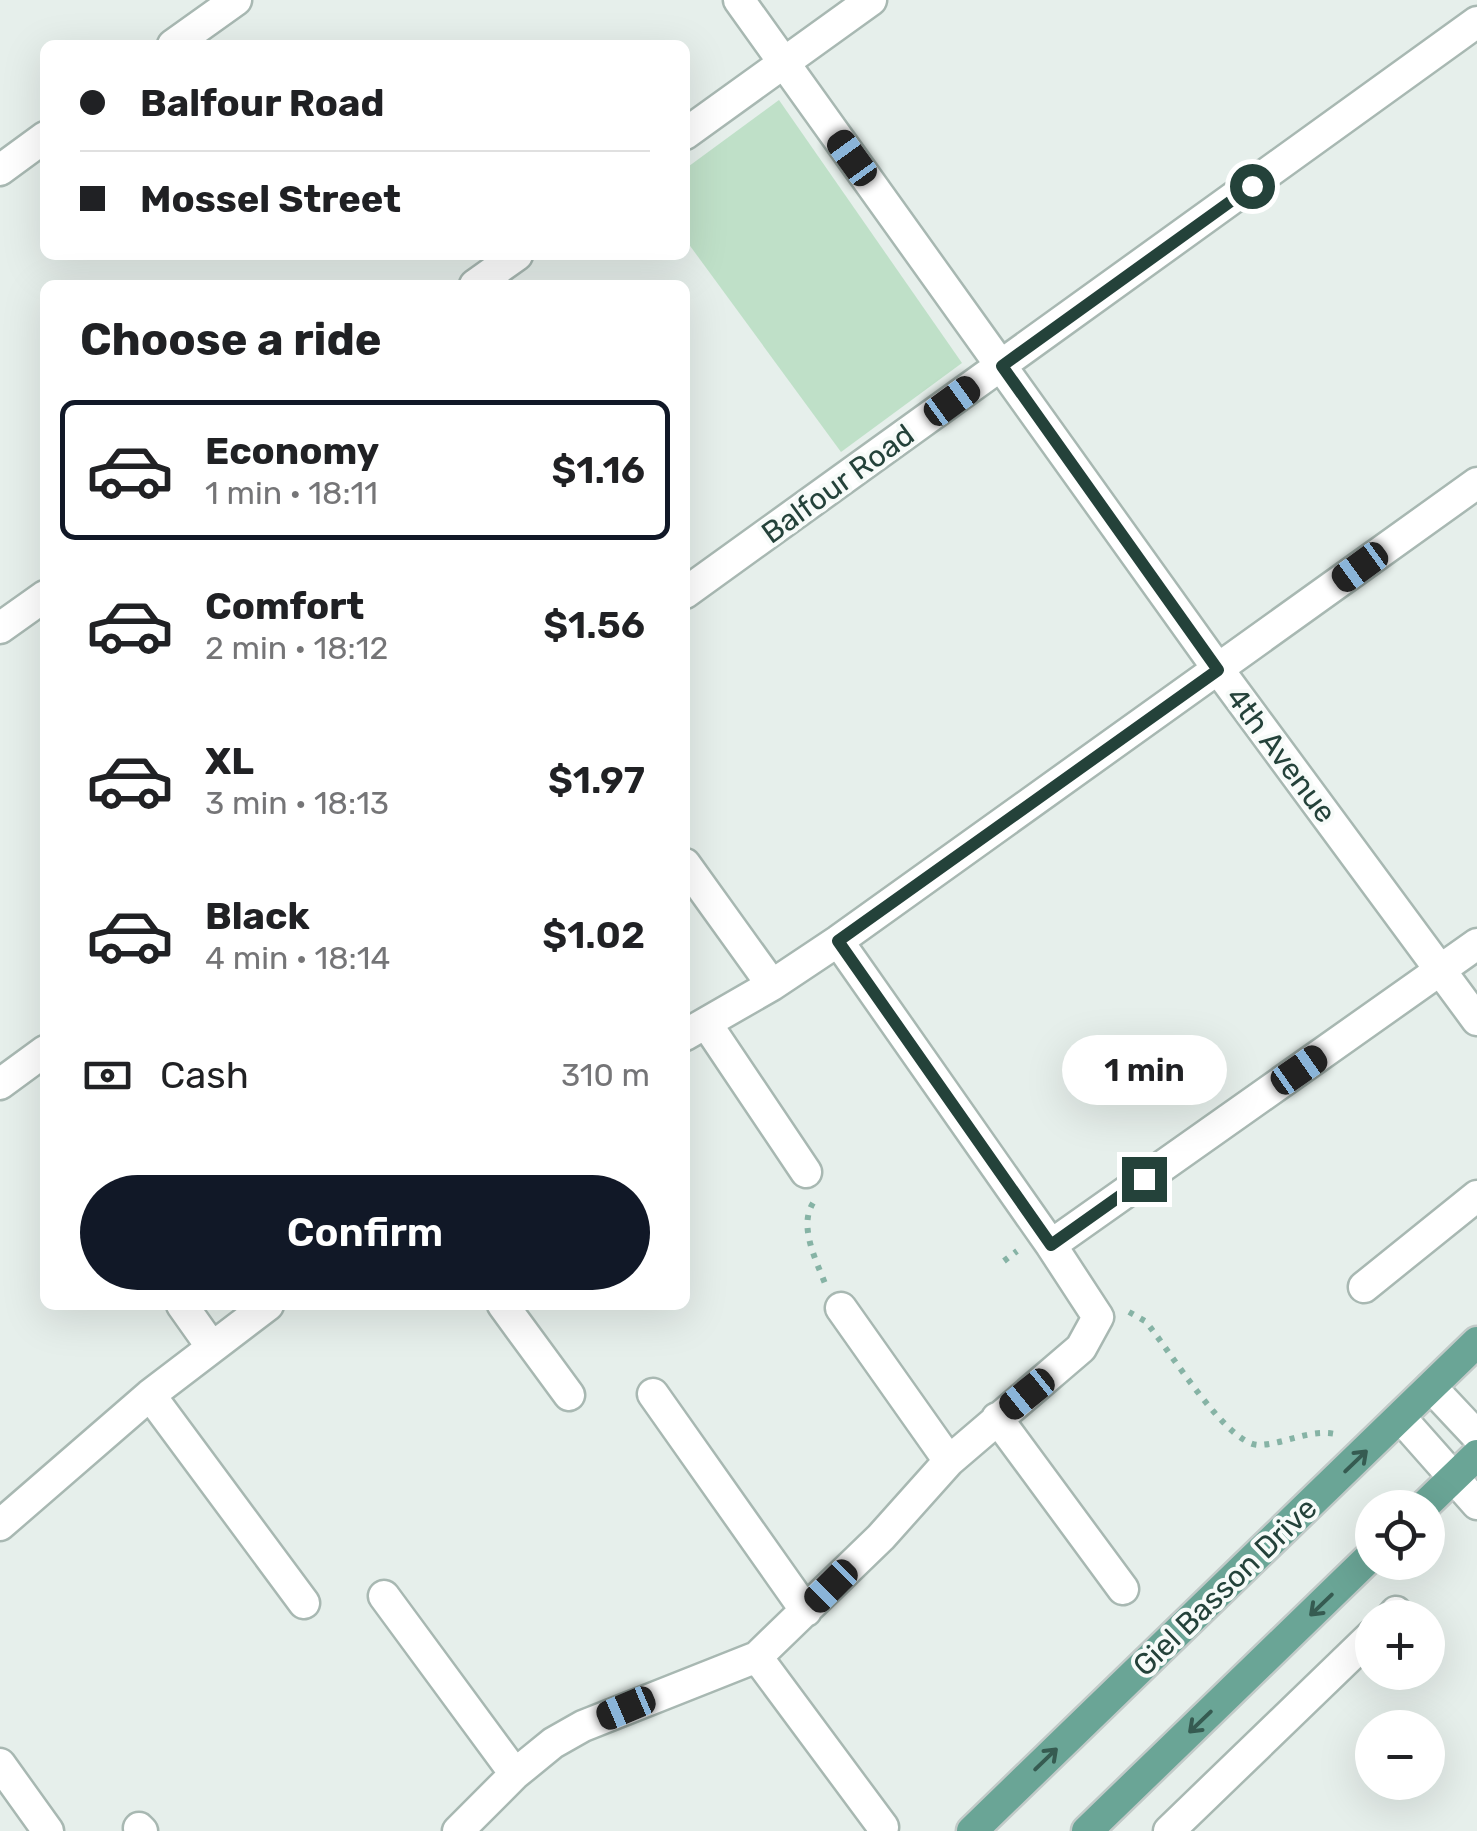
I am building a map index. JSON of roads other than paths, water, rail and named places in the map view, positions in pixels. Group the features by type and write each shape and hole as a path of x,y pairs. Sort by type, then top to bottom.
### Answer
{"main road":[{"name":"Giel Basson Drive","path":"972,1831 1477,1342"},
{"path":"1441,1490 1477,1455"},
{"path":"1087,1831 1355,1571"}],"street":[{"path":"181,40 236,0"},
{"name":"4th Avenue","path":"738,0 1218,670 1477,1020"},
{"path":"690,130 871,0"},
{"name":"Balfour Road","path":"690,589 1477,22"},
{"path":"0,170 40,142"},
{"path":"482,280 510,260"},
{"path":"806,1172 696,1029 838,941 1477,483"},
{"path":"0,628 40,600"},
{"path":"690,871 772,984"},
{"path":"465,1828 516,1774 553,1743 583,1726 757,1657 881,1537 949,1461 1081,1348 1098,1317 1036,1246 838,941"},
{"path":"1036,1246 1477,944"},
{"path":"0,1084 40,1055"},
{"path":"1364,1288 1477,1196"},
{"path":"841,1308 949,1461"},
{"path":"186,1310 211,1346"},
{"path":"0,1524 150,1395 261,1310"},
{"path":"507,1310 569,1395"},
{"path":"1430,1387 1477,1436"},
{"path":"653,1394 806,1611"},
{"path":"150,1395 304,1604"},
{"path":"1400,1417 1477,1504"},
{"path":"997,1418 1123,1589"},
{"path":"384,1596 516,1774"},
{"path":"1168,1831 1355,1651"},
{"path":"757,1657 884,1827"},
{"path":"0,1764 48,1831"}]}
